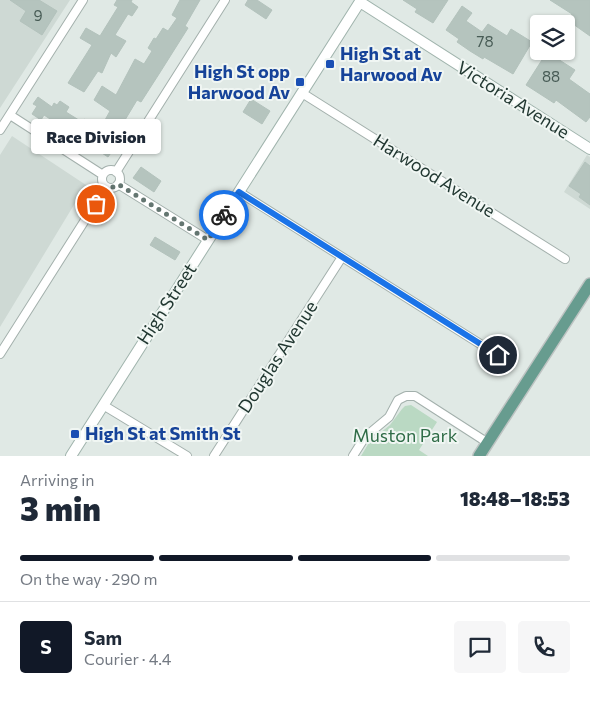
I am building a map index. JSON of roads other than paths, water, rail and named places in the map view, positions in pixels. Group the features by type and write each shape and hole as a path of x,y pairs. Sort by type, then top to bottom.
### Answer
{"main road":[{"path":"479,456 590,284"}],"street":[{"path":"0,130 83,0"},
{"path":"116,172 225,0"},
{"name":"High Street","path":"70,456 361,1"},
{"name":"Victoria Avenue","path":"361,1 590,149"},
{"name":"Harwood Avenue","path":"302,93 565,259"},
{"path":"10,115 103,175"},
{"path":"108,171 116,172 120,179 118,184 111,188 106,187 102,183 103,175 108,171"},
{"path":"118,184 208,240"},
{"path":"0,354 106,187"},
{"path":"239,192 504,359"},
{"name":"Douglas Avenue","path":"214,456 342,257"},
{"path":"354,456 365,437 383,422 398,400 406,396 415,396 488,442"},
{"path":"103,405 187,456"}],"place":[{"name":"High St at Harwood Av","path":"330,64"},
{"name":"High St opp Harwood Av","path":"300,82"},
{"name":"Race Division","path":"96,204"},
{"name":"High St at Smith St","path":"75,434"}],"park label":[{"name":"Muston Park","path":"405,436"}]}
